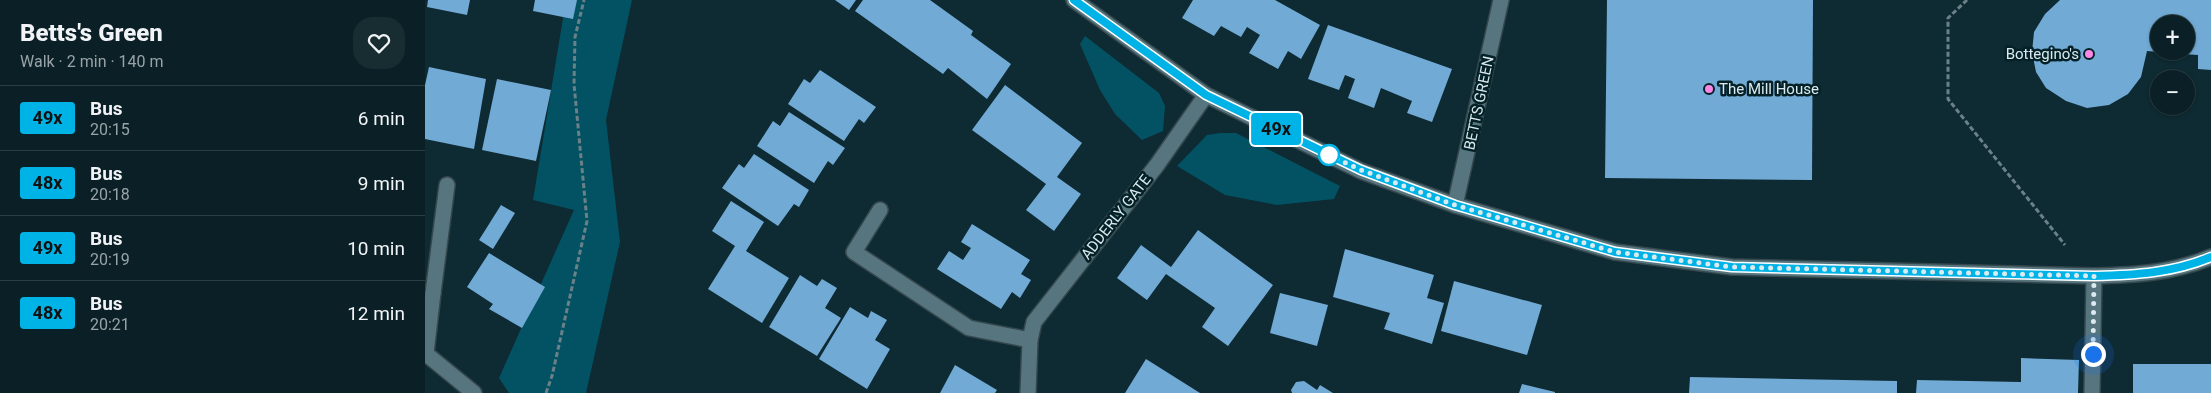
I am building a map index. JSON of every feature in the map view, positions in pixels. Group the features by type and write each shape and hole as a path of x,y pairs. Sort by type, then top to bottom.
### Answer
{"street":[{"path":"1074,0 1206,95 1361,170 1455,205 1615,252 1732,267 2094,276 2150,274 2189,267 2211,257"},
{"name":"BETTS GREEN","path":"1455,205 1501,0"},
{"name":"ADDERLY GATE","path":"1028,393 1030,340 1035,322 1157,165 1206,95"},
{"path":"447,185 426,353 474,393"},
{"path":"880,210 854,252 969,328 1030,340"},
{"path":"2093,393 2094,276"}],"path":[{"path":"546,393 552,376 587,222 574,84 575,37 584,0"},
{"path":"1967,0 1948,18 1948,99 2067,248"}],"shaded area":[{"path":"566,0 632,0 606,120 620,242 586,393 509,393 499,378 574,210 533,200"},
{"path":"1085,36 1159,93 1165,106 1163,131 1142,140 1115,114 1100,90 1080,44"},
{"path":"1236,133 1340,186 1334,199 1277,205 1225,195 1177,166 1207,135"}],"building":[{"path":"428,0 470,0 467,15 427,7"},
{"path":"535,0 577,0 573,19 533,11"},
{"path":"835,0 856,0 849,10"},
{"path":"863,0 930,0 973,31 971,35 1011,64 987,99 948,68 943,74 855,11"},
{"path":"1193,0 1275,0 1320,25 1301,59 1288,51 1278,69 1249,53 1260,35 1247,27 1241,37 1221,26 1214,36 1182,18"},
{"name":"The Mill House","path":"1607,0 1813,0 1812,180 1605,178"},
{"name":"Bottegino's","path":"2060,0 2211,0 2211,70 2198,69 2198,55 2195,55 2195,15 2150,15 2150,51 2147,51 2141,77 2128,94 2109,105 2087,108 2066,101 2046,88 2036,72 2032,52 2034,32 2045,14"},
{"path":"1328,25 1452,69 1432,122 1407,113 1412,101 1381,88 1374,108 1348,98 1355,79 1345,75 1339,90 1308,79"},
{"path":"429,67 486,79 474,149 425,139 425,85"},
{"path":"820,70 876,107 864,123 859,119 844,141 788,104 804,79 810,83"},
{"path":"497,79 551,90 536,161 482,150"},
{"path":"1005,85 1082,143 1057,177 1081,194 1054,231 1026,210 1046,184 972,130"},
{"path":"789,112 845,148 833,165 828,161 814,183 757,146 773,121 780,126"},
{"path":"754,154 809,190 799,207 794,204 778,226 722,188 739,164 744,168"},
{"path":"731,201 764,222 746,251 789,278 762,323 708,289 735,246 712,231"},
{"path":"501,205 515,213 493,249 479,240"},
{"path":"972,224 1030,260 1021,274 1031,280 1020,298 1012,292 1001,309 937,269 949,251 963,260 971,248 961,242"},
{"path":"1198,230 1273,285 1228,346 1202,327 1215,308 1166,274 1147,300 1117,278 1141,245 1171,267"},
{"path":"1345,249 1434,275 1427,298 1444,303 1432,344 1384,329 1390,313 1333,297"},
{"path":"489,253 545,287 522,328 489,309 493,304 467,287"},
{"path":"800,275 817,286 822,279 837,288 825,308 841,318 817,356 769,327"},
{"path":"1454,281 1542,305 1527,355 1441,331"},
{"path":"1280,293 1328,305 1317,346 1270,333"},
{"path":"850,307 868,318 871,311 887,320 875,340 890,349 867,389 819,359"},
{"path":"2021,358 2079,360 2078,393 1916,393 1917,380 2021,382"},
{"path":"1146,359 1200,393 1125,393"},
{"path":"2133,364 2211,364 2211,393 2133,393"},
{"path":"955,365 997,390 995,393 940,393"},
{"path":"1690,377 1897,381 1897,393 1689,393"},
{"path":"1304,381 1317,390 1320,385 1333,393 1292,393 1291,390 1296,382"},
{"path":"1522,384 1555,392 1555,393 1519,393"}],"bus line":[{"name":"49x","path":"1074,0 1206,95 1361,170 1455,205 1615,252 1732,267 2094,276 2150,274 2189,267 2211,257"}],"place":[{"name":"Bottegino's","path":"2089,54"},
{"name":"The Mill House","path":"1709,89"}],"route":[{"path":"1329,155 1361,170 1455,205 1615,252 1732,267 2094,276 2093,354"}]}
